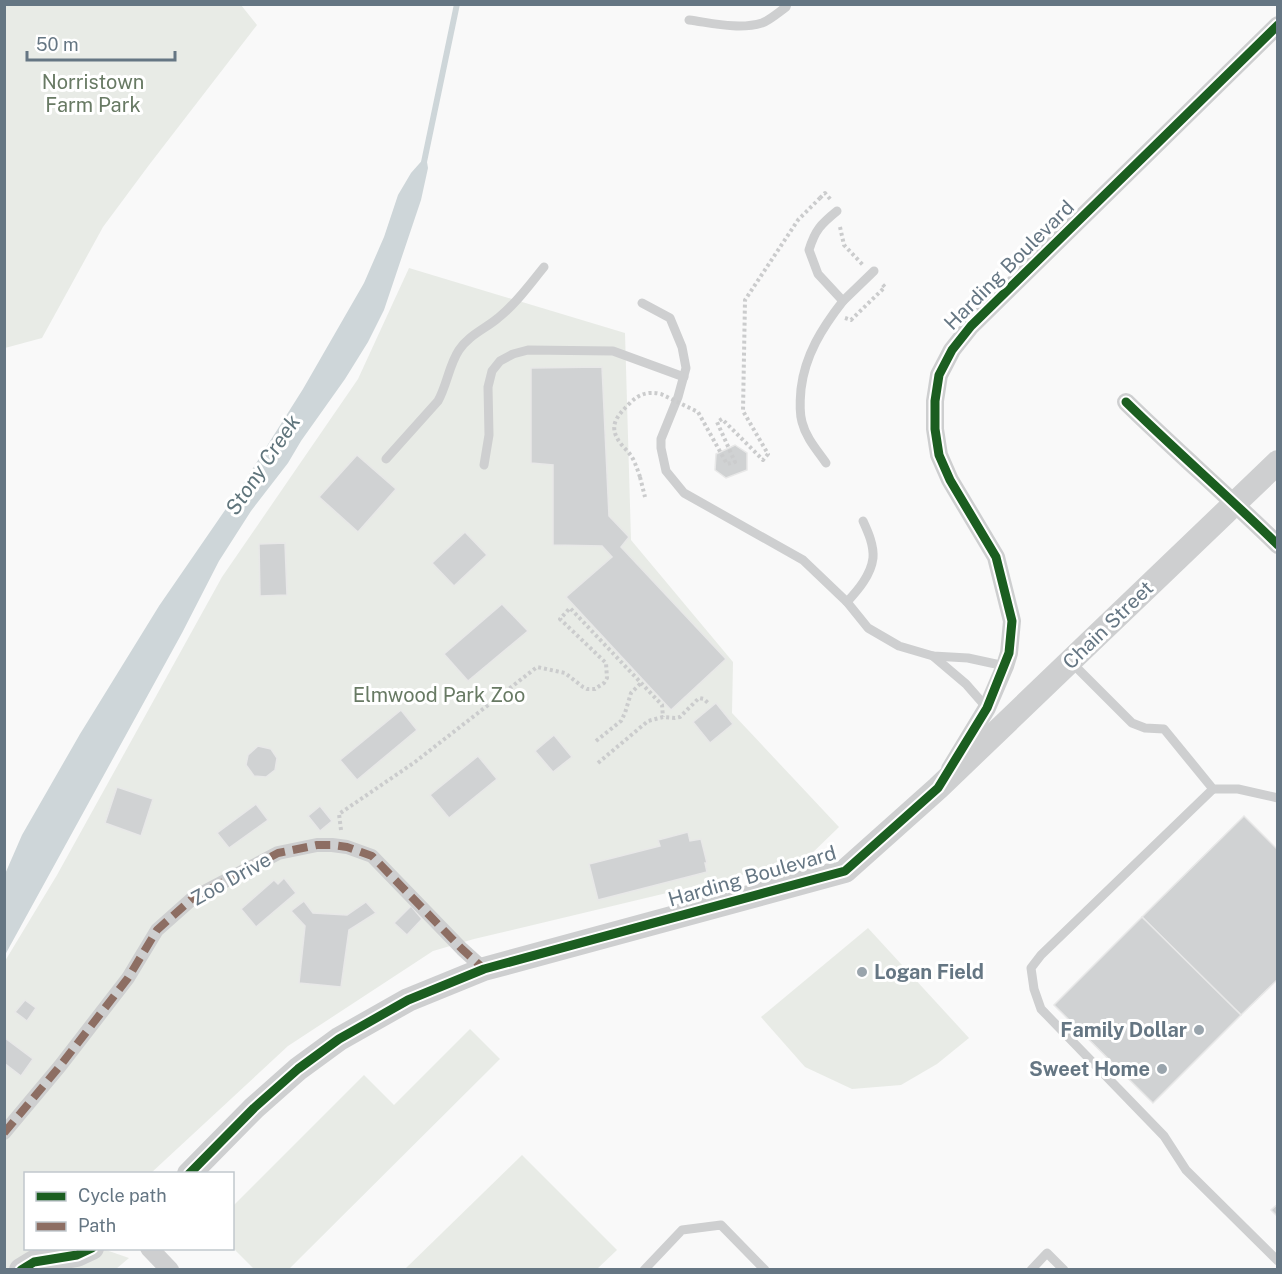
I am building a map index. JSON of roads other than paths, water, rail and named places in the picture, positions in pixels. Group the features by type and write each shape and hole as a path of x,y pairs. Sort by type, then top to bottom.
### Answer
{"street":[{"name":"Harding Boulevard","path":"190,1172 254,1108 298,1069 339,1039 408,1000 483,969 844,871 938,788 987,708 1009,653 1012,621 996,557 950,480 939,455 935,429 935,401 939,375 952,350 971,326 1278,25"},
{"path":"1126,402 1278,545"},
{"name":"Chain Street","path":"938,788 1278,462"},
{"name":"Zoo Drive","path":"4,1133 60,1066 128,978 157,930 193,898 278,853 317,845 343,846 372,856 483,969"},
{"path":"21,1269 34,1262 77,1255 88,1250"},
{"path":"83,1269 107,1250"},
{"path":"151,1250 170,1269"}],"lane":[{"path":"689,20 725,25 747,25 764,22 787,4"},
{"path":"837,211 823,223 814,235 809,250 818,274 843,301"},
{"path":"386,459 438,401 459,349 471,335 498,319 544,267"},
{"path":"826,463 810,441 802,422 800,400 803,375 817,338 833,314 872,272"},
{"path":"642,303 670,318 682,347 686,368 678,397 661,439 661,448 666,471 684,493 803,560 847,602 868,628 899,646 933,656 968,658 1005,666"},
{"path":"484,465 489,435 488,387 492,371 500,361 513,354 528,350 613,351 684,377"},
{"path":"847,602 860,588 873,558 870,538 863,521"},
{"path":"933,656 966,684 987,708"},
{"path":"1070,661 1132,723 1145,728 1164,729 1213,789"},
{"path":"1278,798 1238,789 1213,789 1041,955 1031,968 1034,989 1041,1009 1164,1136 1186,1170 1278,1262"},
{"path":"644,1269 682,1230 721,1225 765,1269"},
{"path":"1031,1269 1047,1253 1064,1269"}],"water":[{"path":"426,156 428,168 421,200 384,310 368,342 288,463 251,511 219,561 182,633 5,955 5,874 22,835 80,734 159,606 243,484 303,389 364,283 384,237 398,195 411,173"}],"waterway":[{"name":"Stony Creek","path":"424,162 457,4"}],"place":[{"name":"Logan Field","path":"862,972"},
{"name":"Family Dollar","path":"1199,1030"},
{"name":"Sweet Home","path":"1162,1069"}],"park label":[{"name":"Norristown Farm Park","path":"93,94"},
{"name":"Elmwood Park Zoo","path":"439,695"}]}
